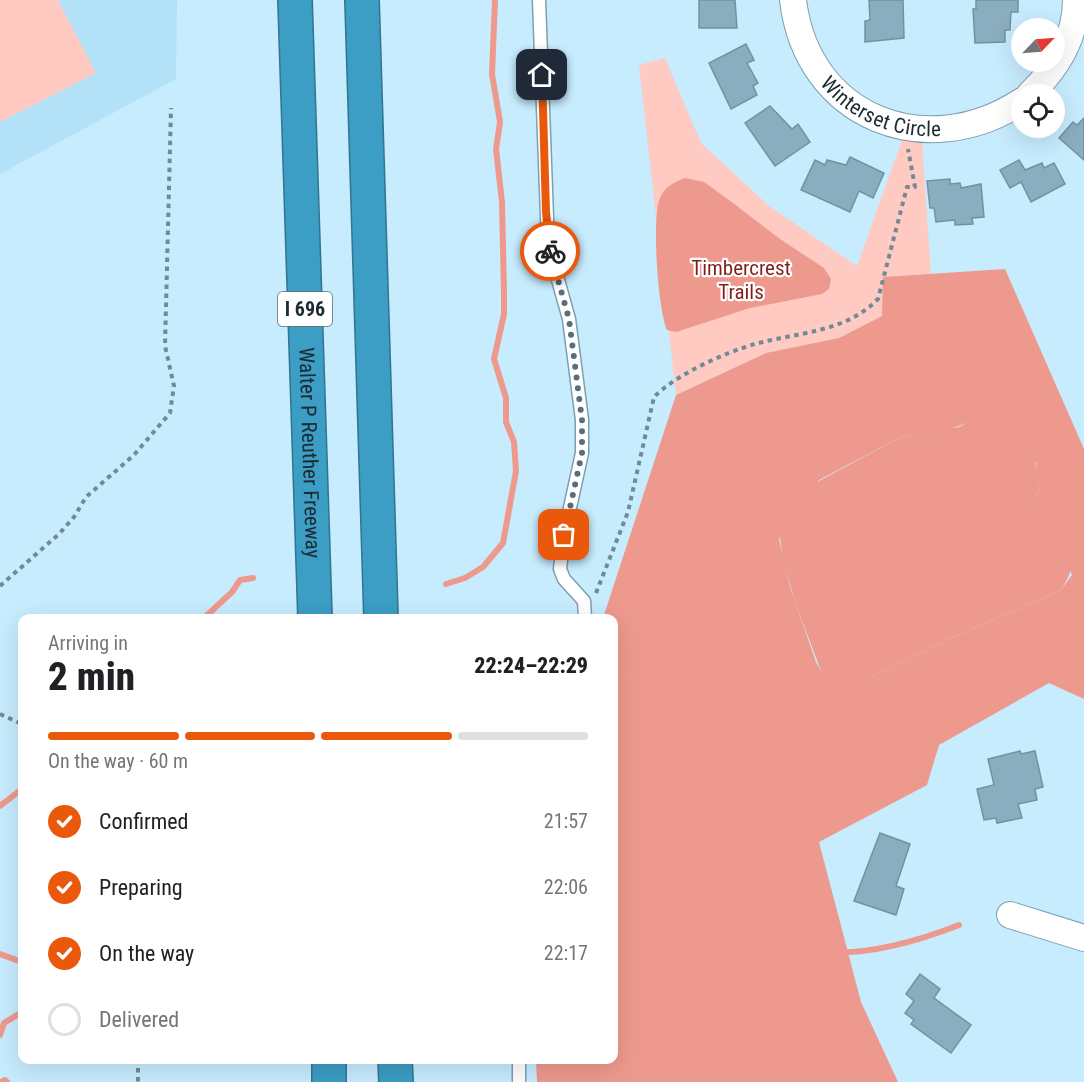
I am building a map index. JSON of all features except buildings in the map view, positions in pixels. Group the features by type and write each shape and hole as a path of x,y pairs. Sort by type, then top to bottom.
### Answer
{"highway":[{"name":"Walter P Reuther Freeway","path":"295,0 315,614"},
{"path":"362,0 381,614"},
{"path":"329,1064 329,1082"},
{"path":"395,1064 396,1082"}],"street":[{"name":"Winterset Circle","path":"793,0 799,31 821,75 836,91 872,117 910,129 960,129 995,117 1011,108"},
{"path":"1040,84 1065,48 1074,22 1076,0"},
{"path":"1010,915 1084,938"}],"lane":[{"path":"539,0 548,243 569,319 582,420 582,453 562,546 560,569 564,579 584,601 586,614"},
{"path":"519,1064 519,1082"}],"path":[{"path":"0,586 59,534 74,517 86,497 134,455 170,413 174,386 165,346 171,108"},
{"path":"587,614 605,575 628,512 654,397 663,387 754,344 838,325 866,311 878,299 907,187 915,187 907,155 910,129"},
{"path":"0,714 18,722"},
{"path":"138,1064 138,1082"}],"shaded area":[{"path":"0,0 177,0 176,79 0,174"},
{"path":"685,178 704,182 780,239 824,268 831,279 829,289 822,294 750,308 676,332 667,330 659,286 656,246 657,212 663,192"},
{"path":"1005,269 1084,449 1084,699 1049,683 939,745 927,785 819,842 861,1002 898,1082 537,1082 536,1064 618,1064 618,614 604,614 676,395 766,353 839,338 882,316 883,277","holes":["970,422 1036,463 1040,491 1036,495 1072,575 1060,591 951,638 872,677 821,671 790,587 779,539 819,480 901,437 947,430"]},
{"path":"999,411 1009,418 1033,456 1040,491 1036,495 1037,498 1044,494 1051,497 1068,533 1071,544 1071,567 1060,591 951,638 872,677 835,677 821,671 795,602 783,560 779,529 785,508 792,498 819,481 901,437 959,427 989,412"}],"green space":[{"path":"0,0 58,0 96,73 0,122"},
{"name":"Timbercrest Trails","path":"665,58 701,143 769,206 857,266 903,137 922,141 931,274 884,277 882,316 839,338 766,353 676,395 639,65"}],"waterway":[{"path":"446,584 465,578 483,567 503,543 516,471 514,442 506,422 506,398 494,359 504,314 502,202 496,149 500,122 492,74 495,0"},
{"path":"618,682 646,671 678,646 676,631 647,572 674,514 686,456"},
{"path":"208,614 232,592 240,580 253,578"},
{"path":"0,806 18,792"},
{"path":"618,997 656,982 677,978 726,979 744,975 751,952 791,934 800,937 818,950 856,952 892,946 959,925"},
{"path":"0,954 18,961"},
{"path":"0,1035 4,1023 18,1014"},
{"path":"583,1082 590,1064"},
{"path":"589,1067 595,1064"},
{"path":"1,1082 5,1080 7,1082"}],"way so far":[{"path":"550,251 569,319 582,420 582,453 564,535"}],"route":[{"path":"542,75 546,212 550,251"}]}
